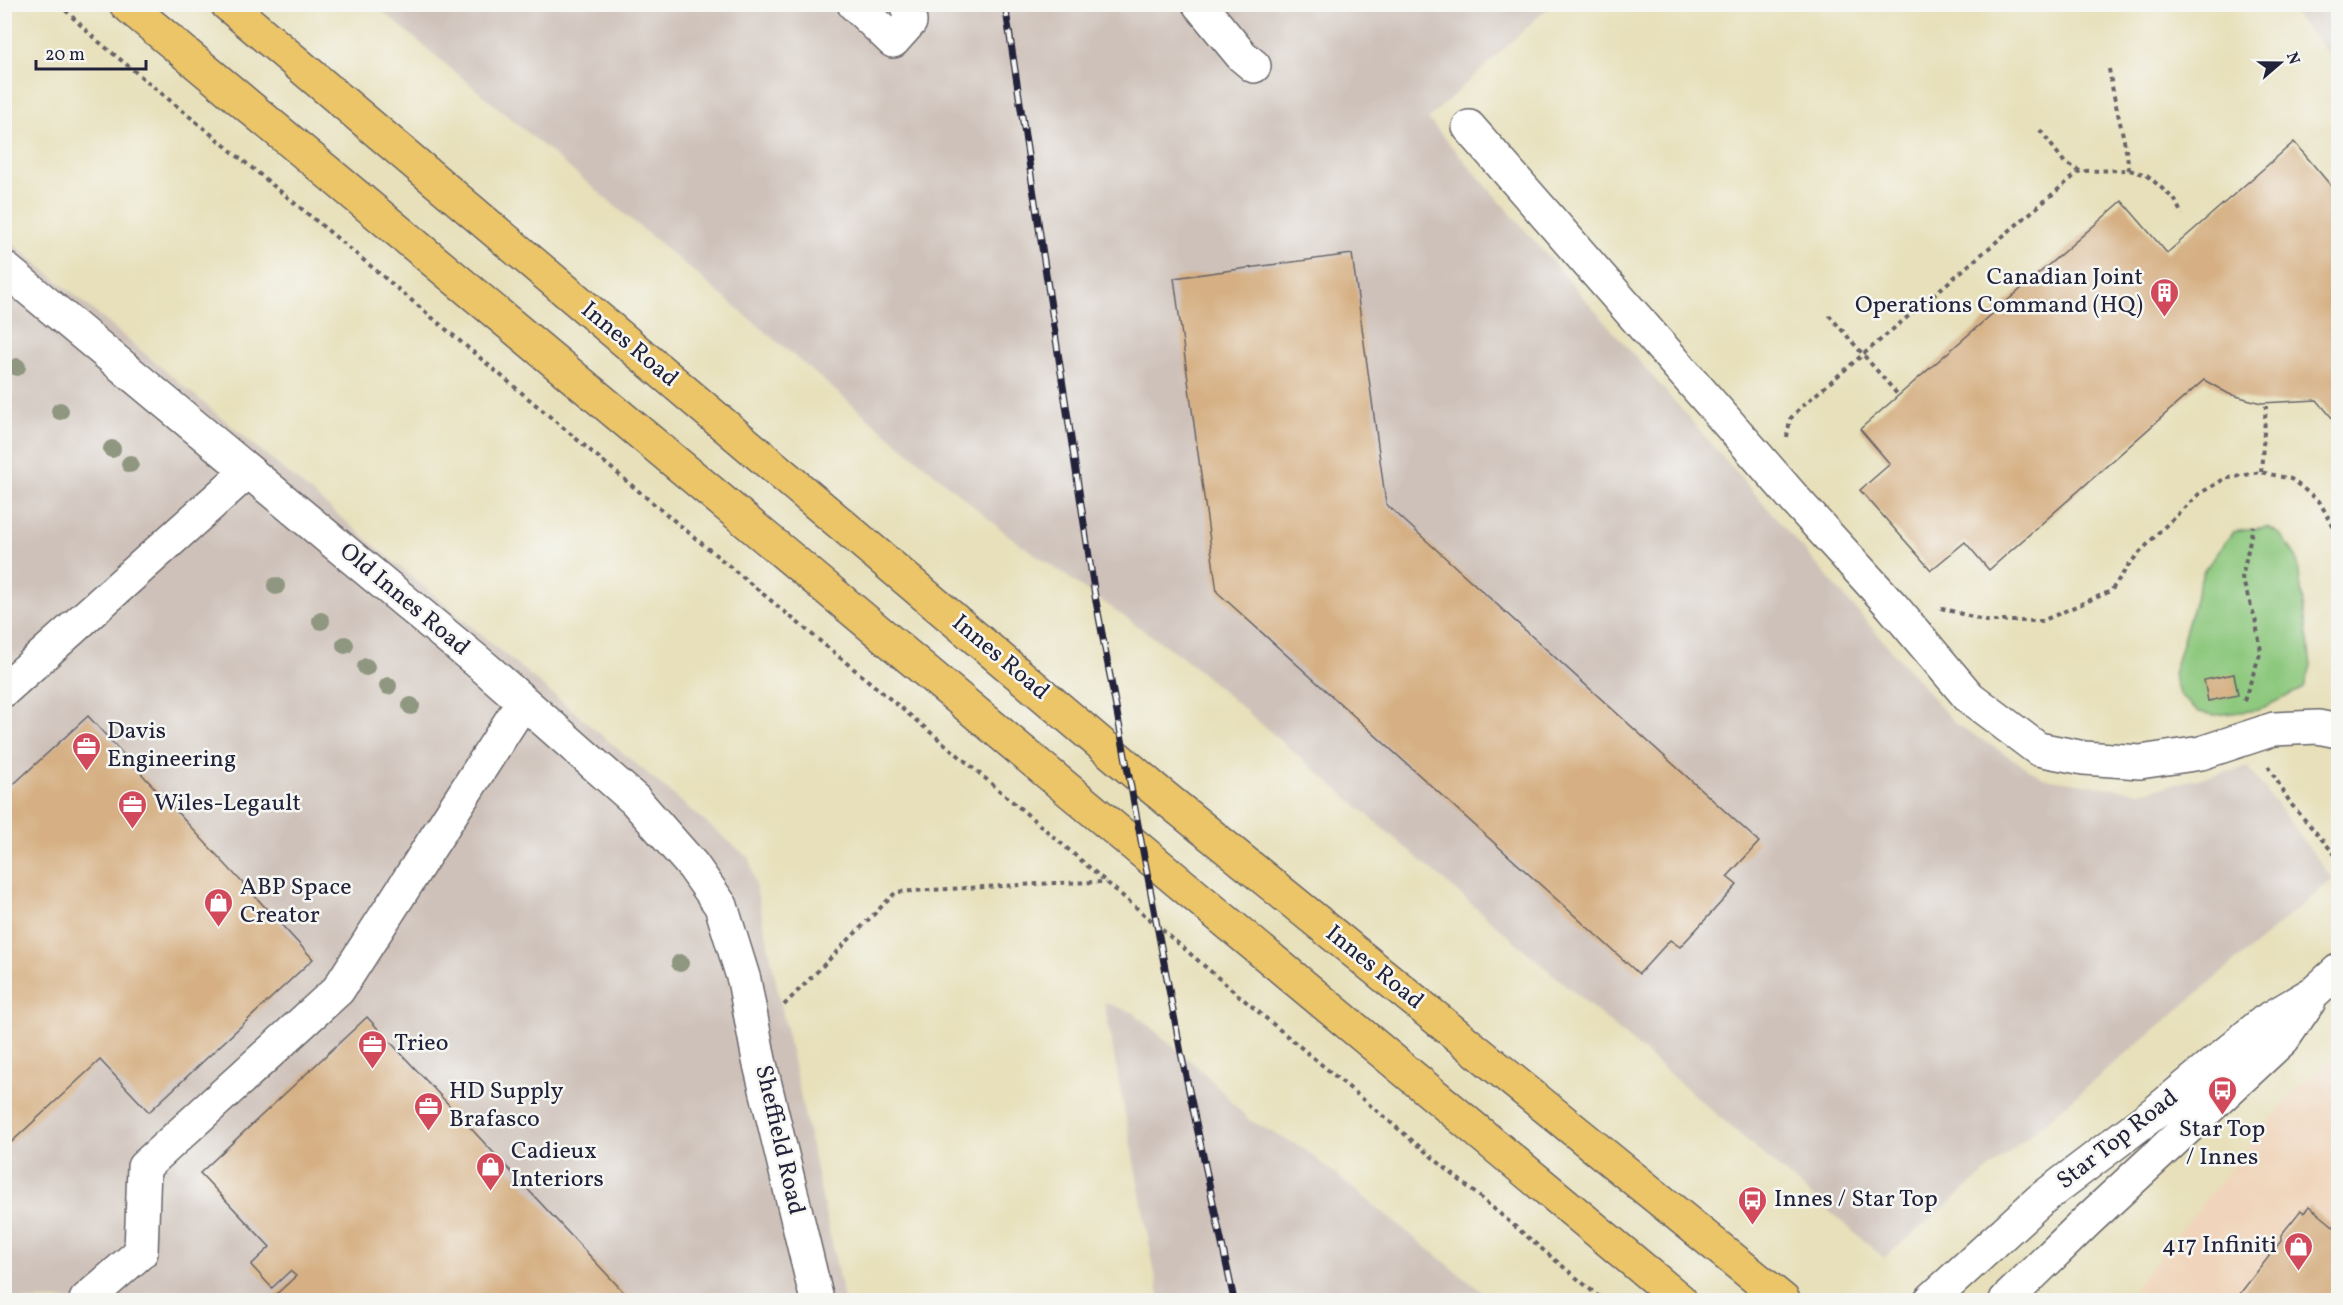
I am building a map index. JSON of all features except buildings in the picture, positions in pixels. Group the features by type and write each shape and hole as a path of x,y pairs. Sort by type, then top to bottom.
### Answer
{"main road":[{"path":"126,4 1680,1300"},
{"name":"Innes Road","path":"227,4 1153,788 1783,1300"}],"street":[{"path":"854,4 893,41 910,22 908,4"},
{"path":"1199,4 1242,56 1254,66"},
{"path":"1469,127 1710,400 1798,504 1892,606 1969,697 2038,749 2084,758 2140,762 2201,753 2274,729 2318,727 2338,731"},
{"name":"Old Innes Road","path":"4,268 524,702 635,800 693,866 721,906 744,980"},
{"path":"4,690 248,471"},
{"path":"86,1300 141,1252 144,1167 338,990 524,702"},
{"name":"Sheffield Road","path":"744,980 754,1035 817,1300"},
{"name":"Star Top Road","path":"2006,1300 2086,1222 2283,1039 2327,982"},
{"name":"Star Top Road","path":"1931,1300 2040,1200 2157,1111 2264,1022 2327,982"}],"path":[{"path":"59,4 93,37 363,259 1602,1300"},
{"path":"2109,69 2129,170"},
{"path":"2040,130 2065,163 2080,171 2129,170 2147,175 2175,200 2182,214"},
{"path":"1790,445 1786,436 1790,419 2080,171"},
{"path":"1830,315 1898,395"},
{"path":"2261,472 2266,406"},
{"path":"1940,608 1986,621 2042,621 2066,612 2111,591 2130,563 2199,494 2224,478 2261,472 2291,479 2319,501 2338,536"},
{"path":"2241,708 2261,651 2255,618 2242,578 2253,526"},
{"path":"2266,762 2292,804 2338,858"},
{"path":"754,1035 896,892 1106,882"}],"shaded area":[{"path":"375,5 1551,5 1428,119 1955,723 2044,778 2140,792 2248,767 2333,879 1884,1258 1189,662 1009,536"},
{"path":"2286,5 2338,5 2338,64"},
{"path":"4,236 750,859 844,1300 5,1300"},
{"path":"1104,1002 1134,1013 1201,1070 1249,1120 1303,1148 1492,1300 1160,1300"},
{"path":"2338,1054 2338,1300 2124,1300 2294,1091"}],"green space":[{"path":"2267,527 2282,536 2297,558 2311,666 2304,688 2258,710 2215,715 2199,712 2179,694 2173,674 2203,572 2233,532"}],"railway":[{"path":"1005,4 1095,596 1181,1053 1234,1300"}],"place":[{"name":"Canadian Joint Operations Command (HQ)","path":"2164,318"},
{"name":"Davis Engineering","path":"86,772"},
{"name":"Wiles-Legault","path":"133,830"},
{"name":"ABP Space Creator","path":"219,928"},
{"name":"Trieo","path":"373,1070"},
{"name":"Star Top / Innes","path":"2222,1116"},
{"name":"HD Supply Brafasco","path":"428,1132"},
{"name":"Cadieux Interiors","path":"490,1192"},
{"name":"Innes / Star Top","path":"1753,1226"},
{"name":"417 Infiniti","path":"2298,1272"}]}
